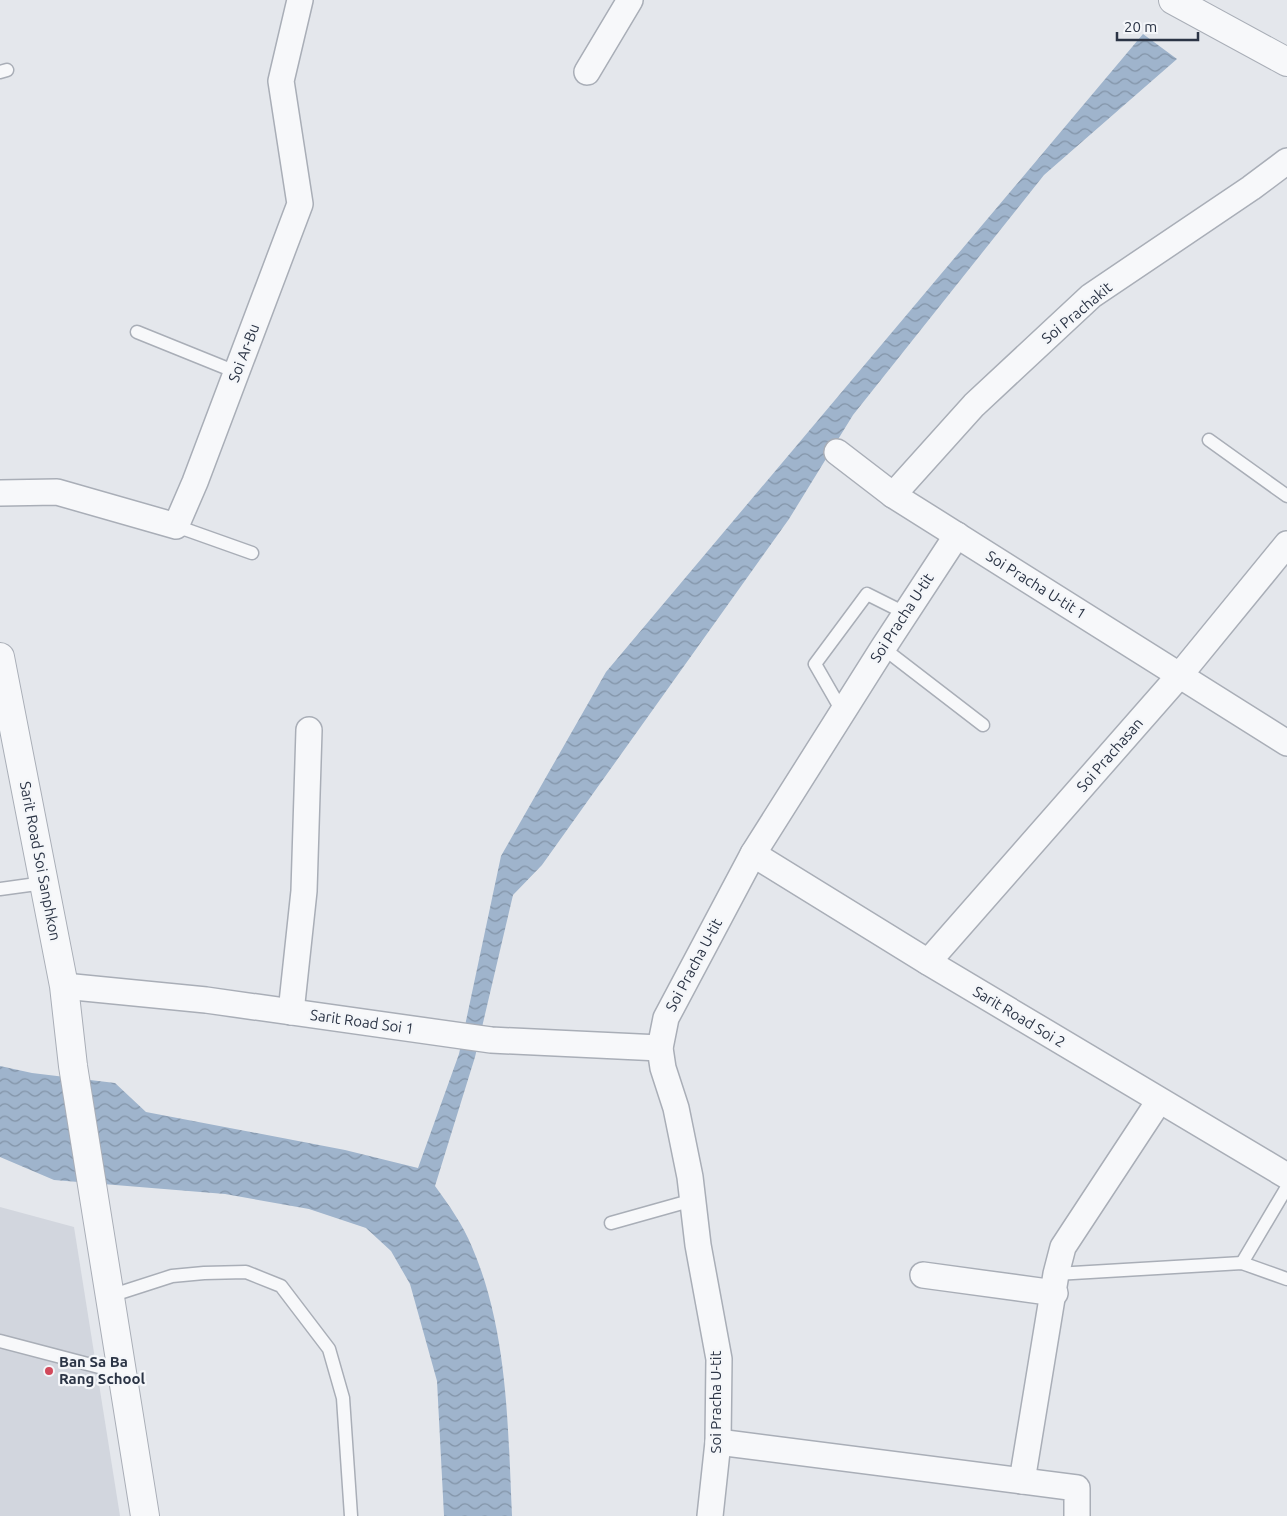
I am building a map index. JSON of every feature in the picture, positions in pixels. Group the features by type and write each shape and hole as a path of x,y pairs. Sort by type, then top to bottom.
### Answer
{"street":[{"name":"Soi Ar-Bu","path":"176,526 195,482 300,204 281,80 300,0"},
{"path":"587,72 630,0"},
{"path":"1173,0 1287,62"},
{"name":"Soi Prachakit","path":"893,495 974,405 1091,296 1251,188 1287,161"},
{"name":"Soi Pracha U-tit 1","path":"837,452 893,495 1287,743"},
{"path":"0,493 57,492 176,526"},
{"name":"Soi Pracha U-tit","path":"710,1516 718,1442 719,1359 676,1108 662,1068 660,1048 666,1018 753,854 882,648 957,536"},
{"name":"Soi Prachasan","path":"928,962 1179,676 1287,544"},
{"name":"Sarit Road Soi Sanphkon","path":"0,657 64,986 73,1066 146,1516"},
{"path":"291,1012 304,891 309,730"},
{"name":"Sarit Road Soi 2","path":"753,854 1158,1101 1287,1176"},
{"name":"Sarit Road Soi 1","path":"64,986 206,1000 491,1040 660,1048"},
{"path":"1022,1481 1063,1248 1158,1101"},
{"path":"923,1275 1056,1284"},
{"path":"718,1442 1078,1488 1077,1516"}],"lane":[{"path":"137,332 236,372"},
{"path":"1208,440 1287,496"},
{"path":"176,526 252,553"},
{"path":"842,711 815,664 867,594 905,613"},
{"path":"882,648 983,725"},
{"path":"0,889 44,883"},
{"path":"1242,1263 1287,1187"},
{"path":"611,1223 693,1200"},
{"path":"1056,1284 1242,1263 1287,1279"},
{"path":"110,1296 172,1276 204,1273 246,1272 281,1286 330,1349 343,1398 351,1516"},
{"path":"0,1341 122,1373"}],"shaded area":[{"name":"Ban Sa Ba Rang School","path":"0,1207 74,1227 120,1516 0,1516"}],"water":[{"path":"1143,34 1177,59 1044,175 853,415 789,519 542,865 513,895 475,1057 435,1186 455,1215 472,1247 484,1279 493,1312 504,1380 512,1516 444,1516 437,1381 410,1284 391,1251 366,1228 309,1209 225,1194 54,1180 0,1157 0,1066 32,1073 115,1083 146,1112 345,1150 418,1168 459,1054 501,856 606,672"}],"place":[{"name":"Ban Sa Ba Rang School","path":"49,1371"}]}
